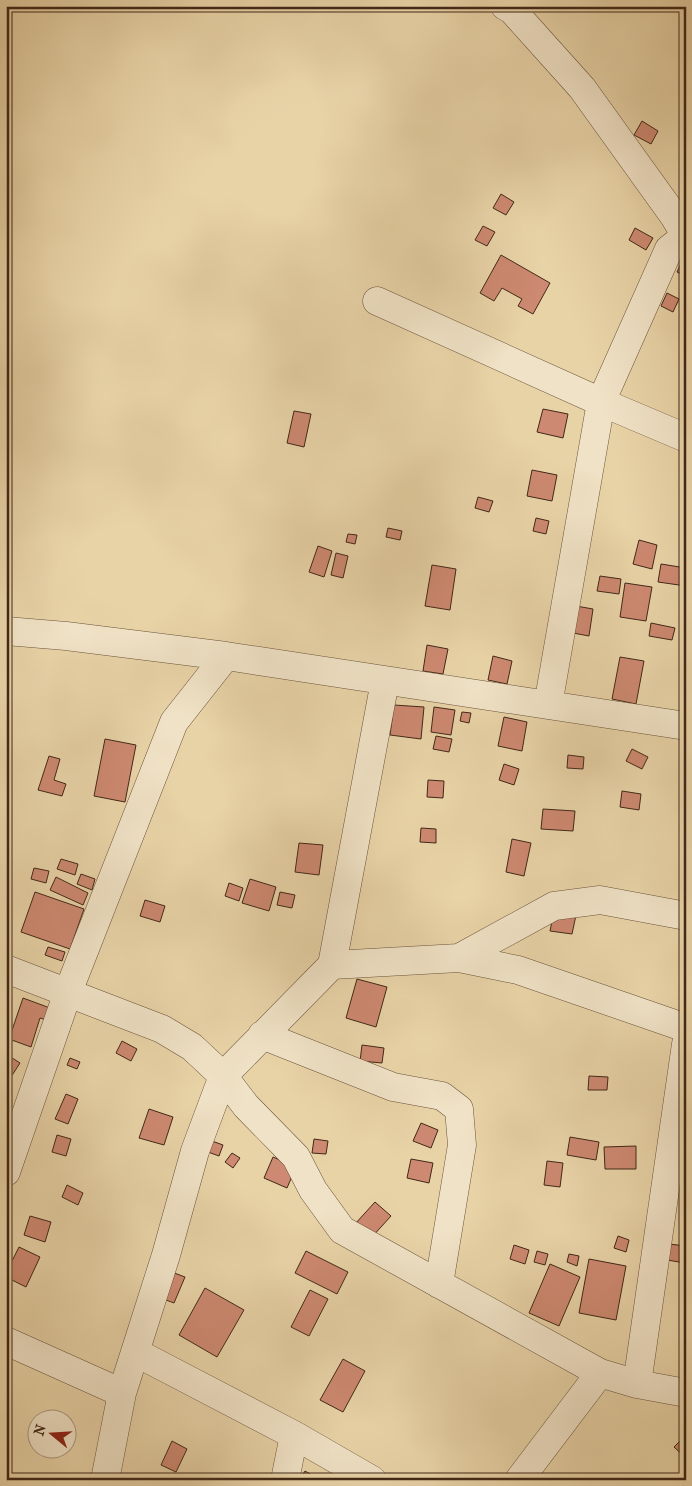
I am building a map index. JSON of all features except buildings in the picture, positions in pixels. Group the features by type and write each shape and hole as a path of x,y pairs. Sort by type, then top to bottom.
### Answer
{"street":[{"path":"505,6 512,10 582,88 674,216 686,236 669,249 601,402 548,705"},
{"path":"377,301 601,402 686,438"},
{"path":"6,631 66,636 226,656 686,726"},
{"path":"9,1155 68,992 174,722 226,656"},
{"path":"105,1480 122,1393 166,1255 195,1151 223,1076 332,965 385,681"},
{"path":"459,958 554,906 600,900 686,916"},
{"path":"332,965 459,958 518,970 686,1028"},
{"path":"6,969 162,1029 192,1047 223,1076 246,1106 296,1157 313,1190 342,1230 600,1373 637,1384 686,1393"},
{"path":"262,1036 393,1087 442,1096 459,1109 462,1145 439,1284"},
{"path":"637,1384 686,1044"},
{"path":"6,1341 122,1393"},
{"path":"135,1352 294,1435 372,1480"},
{"path":"519,1480 600,1373"},
{"path":"285,1480 294,1435"}]}
